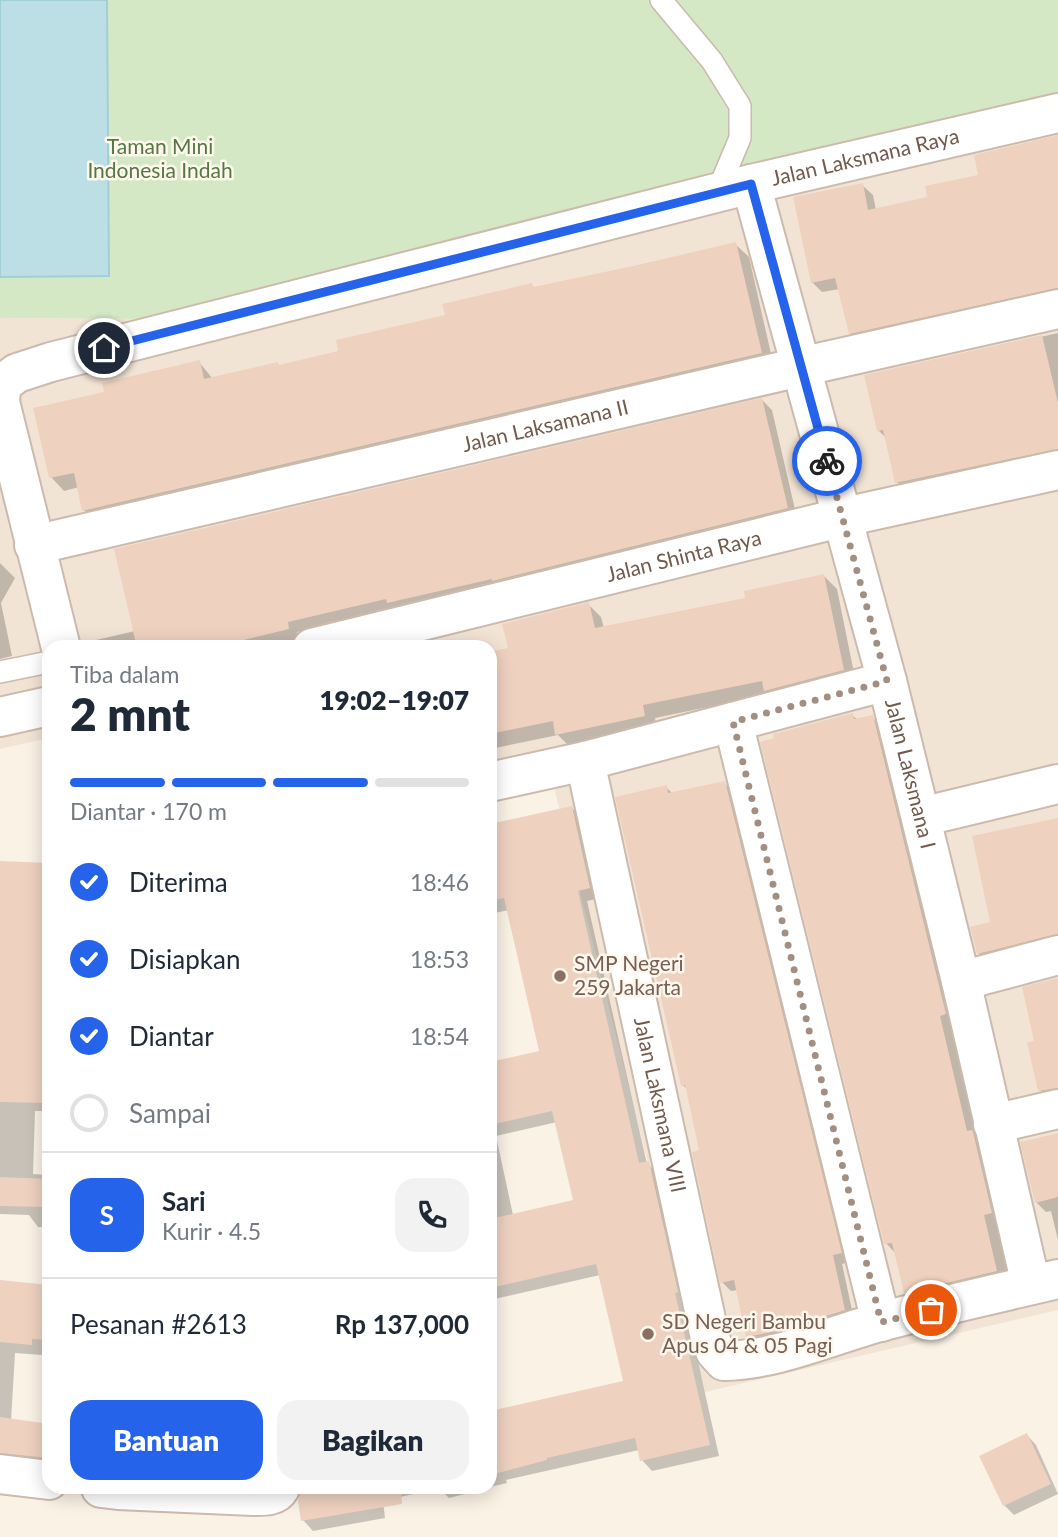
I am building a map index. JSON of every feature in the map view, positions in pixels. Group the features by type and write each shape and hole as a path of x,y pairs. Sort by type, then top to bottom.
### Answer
{"street":[{"name":"Jalan Laksmana Raya","path":"59,640 0,401 2,384 17,373 51,362 733,189 1058,113"},
{"name":"Jalan Laksmana I","path":"733,189 800,367 844,517 921,817 993,1124 1045,1282"},
{"name":"Jalan Laksamana II","path":"34,545 1058,309"},
{"name":"Jalan Shinta Raya","path":"384,639 844,517 1058,470"},
{"path":"497,780 585,761 887,681"},
{"path":"0,717 42,708"},
{"path":"733,722 881,1322 1045,1282"},
{"name":"Jalan Laksmana VIII","path":"585,761 710,1338 719,1357 724,1362 766,1356 881,1322"},
{"path":"921,817 1058,784"},
{"path":"961,981 1058,955"},
{"path":"993,1124 1058,1109"},
{"path":"0,1474 42,1479"},
{"path":"216,1494 271,1494"}],"lane":[{"path":"661,0 712,61 740,106 740,138 733,189"},
{"path":"0,672 42,663"}],"shaded area":[{"path":"1058,100 1058,1310 705,1392 554,787 497,799 497,640 42,640 42,740 0,749 0,318 173,319"}],"green space":[{"name":"Taman Mini Indonesia Indah","path":"0,0 1058,0 1058,100 172,319 0,318"}],"water":[{"path":"0,0 107,0 109,276 0,277"}],"building":[{"path":"1058,135 1058,288 849,334 835,278 811,283 793,197 863,183 868,210 927,197 925,186 978,175 974,155"},
{"path":"736,242 762,353 82,511 74,473 49,478 33,408 104,392 102,383 200,360 204,379 278,362 279,365 338,351 336,340 445,315 442,304 532,283 533,287 638,265"},
{"path":"1042,335 1058,403 1058,449 895,483 883,430 877,431 864,375"},
{"path":"762,398 788,508 492,581 387,603 386,599 288,622 289,629 244,640 135,640 114,549"},
{"path":"824,574 844,670 764,691 762,681 643,705 645,716 555,735 553,721 497,733 497,650 508,648 502,624 589,602 595,628 745,598 744,591"},
{"path":"853,713 854,719 873,715 946,1014 940,1016 967,1131 973,1132 992,1213 984,1215 997,1271 904,1293 892,1243 884,1244 760,742 774,738 773,734"},
{"path":"725,781 842,1253 833,1255 845,1310 778,1331 746,1337 734,1280 720,1283 692,1152 699,1150 685,1085 681,1086 615,797 667,785 668,793"},
{"path":"572,806 590,888 578,891 639,1163 649,1161 678,1292 675,1293 710,1445 640,1461 635,1438 547,1458 497,1473 497,1409 623,1381 596,1264 497,1286 497,1217 573,1200 552,1111 497,1123 497,1060 539,1051 504,898 497,900 497,822"},
{"path":"1058,818 1058,934 977,954 970,927 990,922 972,836"},
{"path":"0,861 42,863 42,1103 0,1102"},
{"path":"1058,978 1058,1088 1038,1091 1027,1042 1034,1041 1022,987"},
{"path":"1058,1133 1058,1197 1035,1203 1020,1142"},
{"path":"0,1177 42,1179 42,1207 0,1206"},
{"path":"0,1280 42,1284 42,1340 32,1339 32,1345 0,1342"},
{"path":"0,1417 42,1423 42,1457 0,1453"},
{"path":"1027,1433 1051,1484 1003,1506 979,1456"},
{"path":"300,1494 401,1494 402,1504 301,1521"}],"way so far":[{"path":"827,461 887,681 733,722 881,1322 931,1310"}],"place":[{"name":"SMP Negeri 259 Jakarta","path":"560,976"},
{"name":"SD Negeri Bambu Apus 04 & 05 Pagi","path":"648,1334"}],"route":[{"path":"104,348 751,184 827,461"}]}
